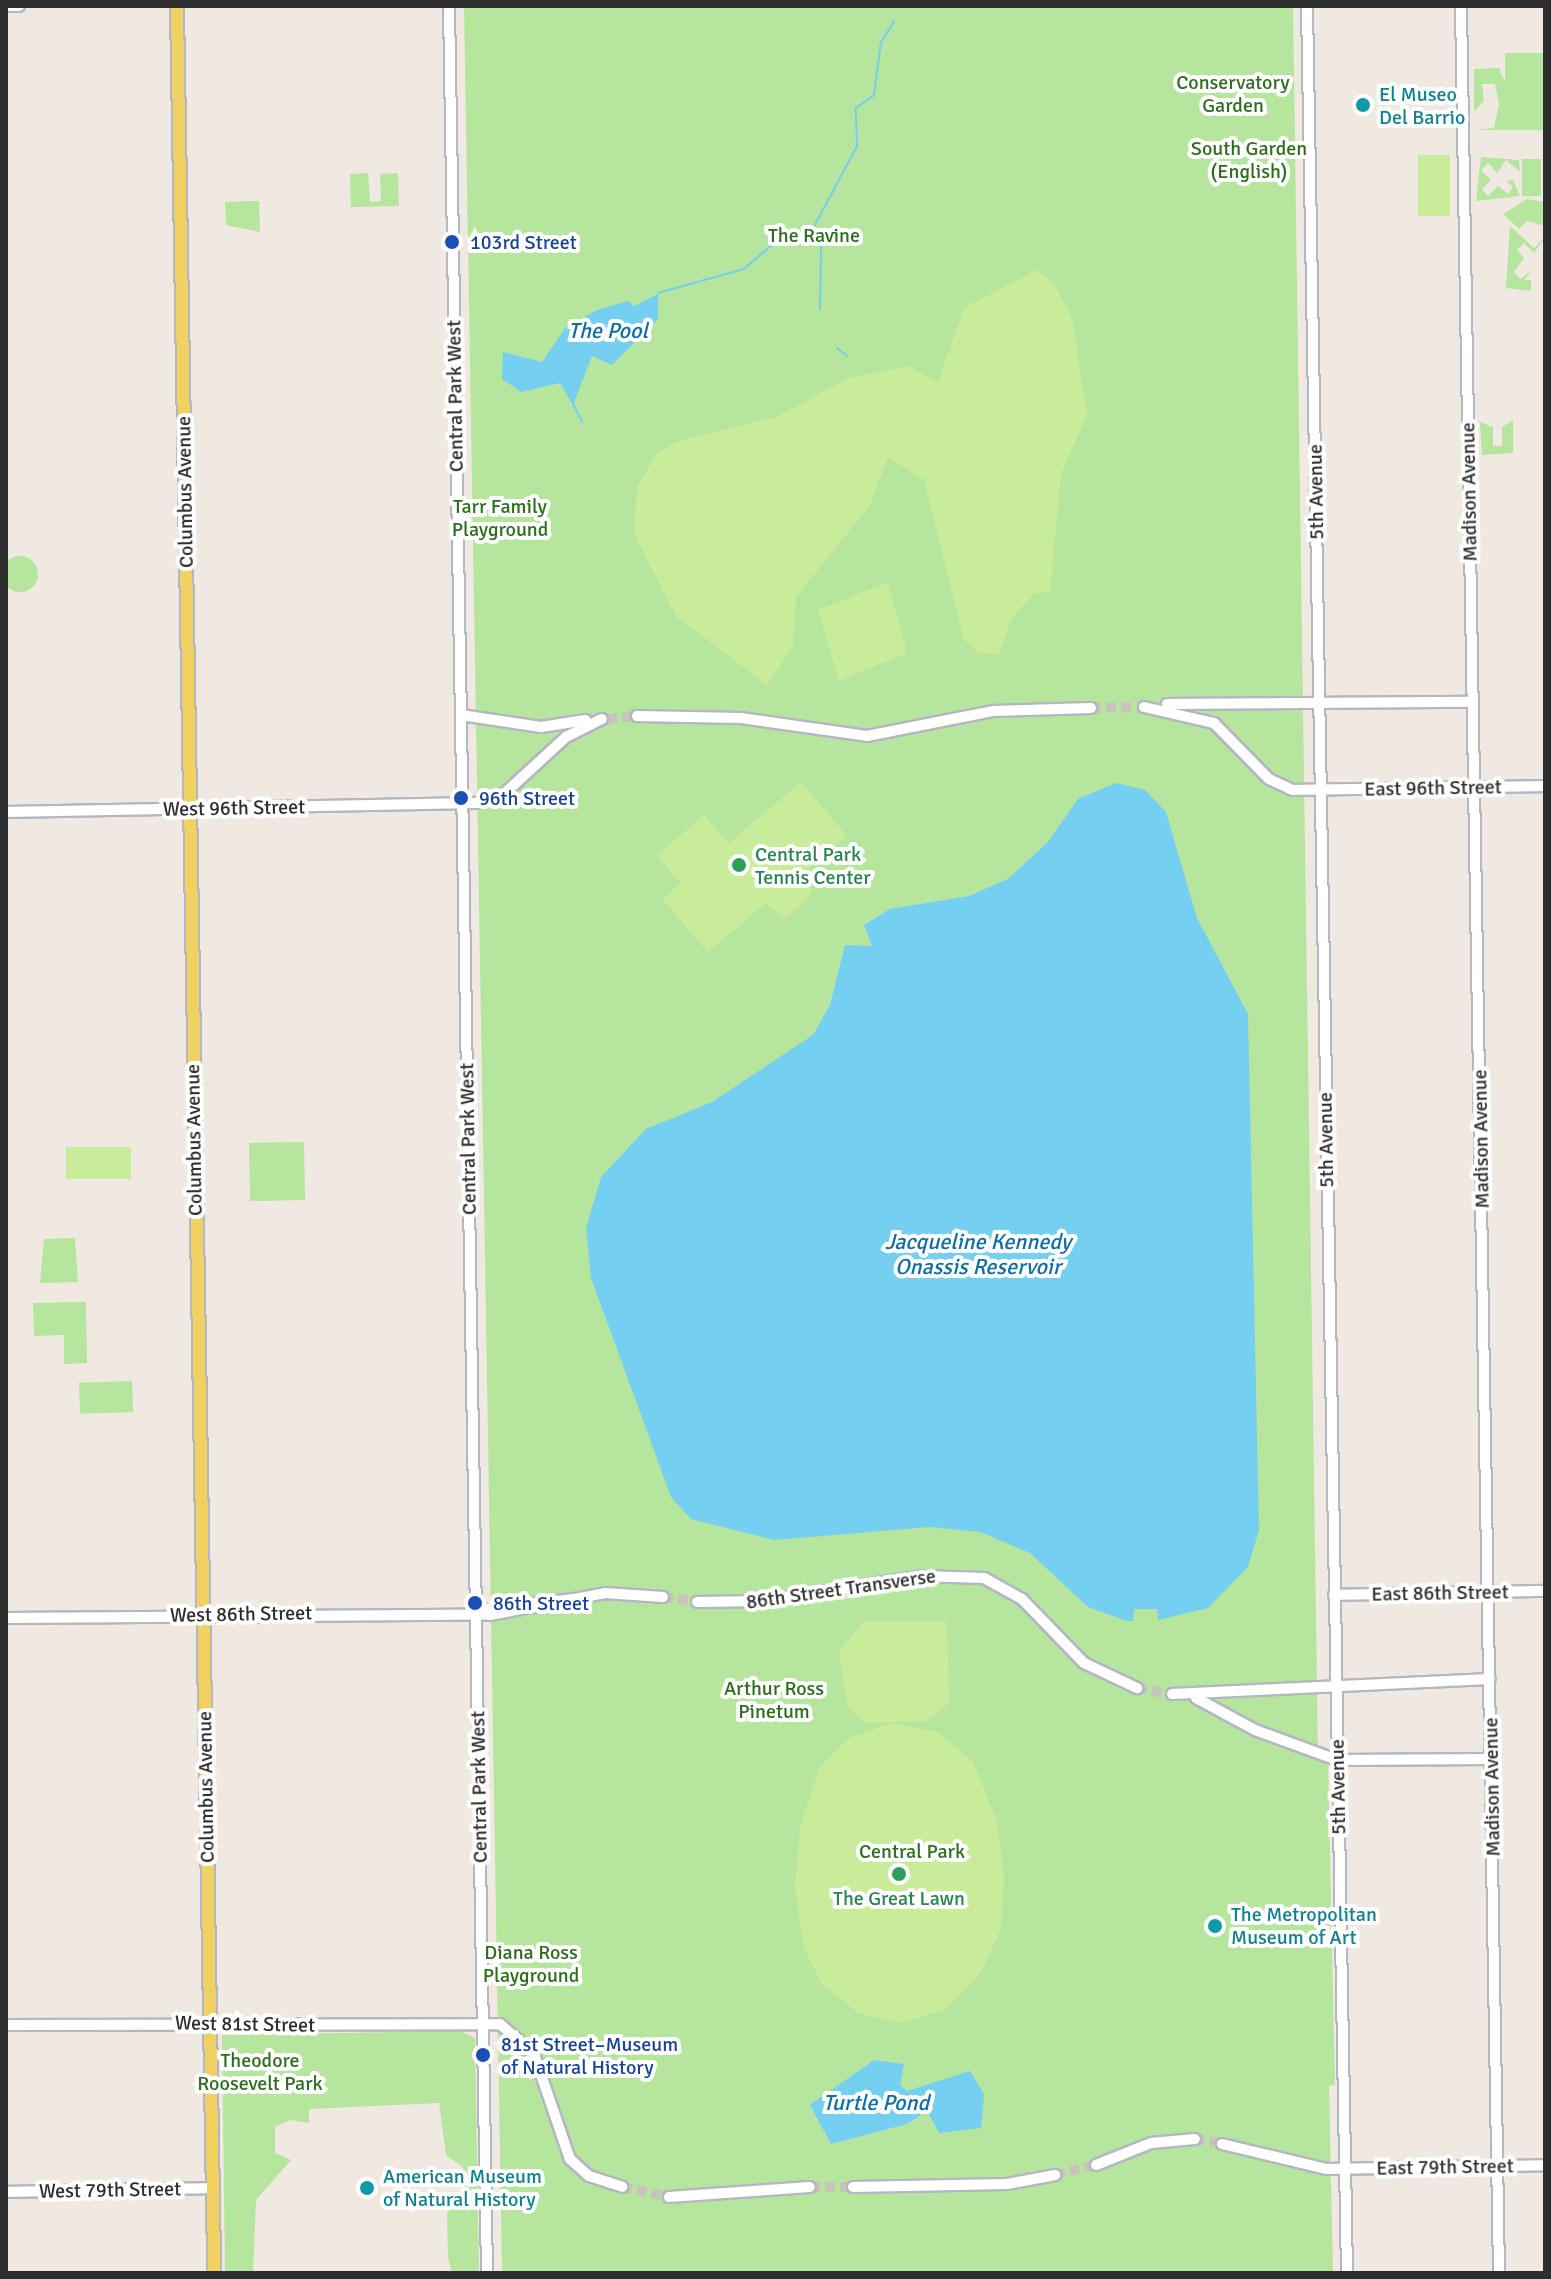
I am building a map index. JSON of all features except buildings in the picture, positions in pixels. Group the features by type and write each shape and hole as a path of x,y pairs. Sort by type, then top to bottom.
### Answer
{"main road":[{"path":"6,6 19,6"},
{"name":"Columbus Avenue","path":"177,6 214,2273"},
{"name":"Central Park West","path":"449,6 487,2273"},
{"name":"5th Avenue","path":"1307,6 1347,2273"},
{"name":"Madison Avenue","path":"1461,6 1499,2273"},
{"path":"1319,704 1473,702"},
{"name":"East 96th Street","path":"1319,704 1140,707 1202,717 1233,735 1273,783 1321,791 1545,786"},
{"path":"637,716 741,718 867,736 993,711 1091,708"},
{"name":"West 96th Street","path":"6,812 462,804 505,793 566,737 605,719 541,727 461,715"},
{"name":"86th Street Transverse","path":"697,1602 764,1601 921,1576 984,1578 1022,1599 1084,1663 1137,1688"},
{"name":"East 86th Street","path":"1334,1595 1545,1591"},
{"path":"477,1610 574,1599 663,1597"},
{"name":"West 86th Street","path":"6,1618 477,1610"},
{"path":"1172,1694 1196,1698 1336,1682 1490,1679"},
{"path":"1196,1698 1255,1730 1337,1760 1491,1759"},
{"path":"484,2022 509,2028 529,2045 555,2131 574,2164 622,2187"},
{"name":"West 81st Street","path":"6,2025 484,2022"},
{"path":"1096,2165 1144,2144 1195,2139"},
{"name":"East 79th Street","path":"1222,2144 1345,2169 1545,2165"},
{"path":"853,2187 1007,2184 1055,2175"},
{"path":"669,2197 810,2187"},
{"name":"West 79th Street","path":"6,2192 213,2188"}],"green space":[{"name":"Central Park","path":"464,6 1293,6 1318,1758 1328,1761 1335,2085 1329,2086 1333,2273 502,2273"},
{"path":"1505,53 1545,53 1545,130 1475,130 1494,128 1499,104 1495,84 1482,84 1484,101 1474,112 1474,69 1499,68 1505,82"},
{"path":"1418,155 1450,155 1450,216 1418,216"},
{"path":"1481,157 1519,160 1520,172 1506,160 1497,173 1488,163 1481,170 1491,180 1482,189 1488,196 1498,186 1508,194 1513,187 1506,181 1513,180 1520,196 1476,201"},
{"path":"1522,159 1541,159 1541,196 1522,196"},
{"path":"368,173 370,202 381,201 380,174 398,173 399,206 351,207 350,174"},
{"path":"1527,199 1545,202 1545,226 1527,221 1519,229 1503,214"},
{"path":"259,201 260,232 226,225 225,202"},
{"path":"1510,226 1534,248 1545,237 1534,253 1524,243 1517,250 1524,258 1514,272 1521,279 1532,270 1524,280 1531,280 1531,291 1506,288"},
{"path":"1036,270 1054,284 1072,317 1087,415 1061,474 1050,592 1034,594 1012,618 998,655 978,653 964,640 924,480 888,457 870,505 796,597 793,646 767,685 676,616 634,534 637,488 656,454 675,442 776,417 849,378 909,366 938,382 964,308"},
{"path":"1513,420 1513,453 1482,455 1480,422 1493,427 1493,446 1502,446 1502,427"},
{"path":"20,556 32,562 38,574 32,586 20,592 8,586 2,574 8,562"},
{"path":"888,582 907,653 839,681 818,610"},
{"name":"Central Park Tennis Center","path":"801,782 847,836 801,874 812,887 808,898 784,919 766,903 708,952 662,899 681,883 657,855 704,815 729,843"},
{"path":"304,1142 305,1200 250,1201 249,1143"},
{"path":"66,1147 131,1147 131,1179 66,1179"},
{"path":"75,1238 78,1282 40,1283 44,1239"},
{"path":"86,1302 87,1363 64,1364 64,1335 34,1336 33,1303"},
{"path":"132,1381 133,1412 80,1414 79,1383"},
{"path":"863,1622 947,1622 949,1703 927,1721 865,1723 847,1704 839,1652"},
{"name":"The Great Lawn","path":"893,1723 938,1732 973,1762 997,1821 1004,1879 1001,1929 981,1972 944,2010 901,2023 858,2013 822,1984 804,1948 795,1887 800,1827 819,1768 849,1738"},
{"name":"Theodore Roosevelt Park","path":"460,2031 475,2038 479,2273 452,2273 448,2258 447,2212 463,2200 463,2167 446,2155 439,2103 309,2109 309,2123 290,2120 275,2127 275,2153 291,2160 256,2200 253,2273 225,2273 222,2035"}],"water":[{"name":"The Pool","path":"658,294 658,319 612,365 592,356 573,405 560,383 521,392 502,379 503,352 542,362 566,327 597,310 628,301 634,306"},
{"name":"Jacqueline Kennedy Onassis Reservoir","path":"1116,783 1145,790 1166,812 1197,918 1248,1014 1259,1530 1248,1567 1208,1608 1158,1620 1157,1609 1134,1609 1133,1621 1127,1621 1088,1607 1030,1553 980,1532 930,1527 775,1540 691,1519 671,1497 591,1278 586,1228 601,1177 646,1129 712,1102 813,1035 830,1005 845,945 872,946 864,925 890,909 969,896 1008,879 1048,842 1078,799"},
{"name":"Turtle Pond","path":"874,2060 904,2064 900,2085 907,2091 970,2071 984,2094 981,2128 939,2133 927,2111 907,2124 831,2144 810,2105"}],"waterway":[{"path":"658,293 744,269 772,245 809,236 857,146 856,108 874,95 881,42 894,22"},
{"path":"811,237 821,247 820,309"},
{"path":"837,348 847,356"},
{"path":"573,404 582,422"}],"tunnel":[{"path":"1091,708 1136,707"},
{"path":"607,719 637,716"},
{"path":"663,1597 697,1602"},
{"path":"1137,1688 1172,1694"},
{"path":"1195,2139 1222,2144"},
{"path":"1055,2175 1096,2165"},
{"path":"622,2187 669,2197"},
{"path":"810,2187 853,2187"}],"place":[{"name":"El Museo Del Barrio","path":"1363,105"},
{"name":"103rd Street","path":"452,242"},
{"name":"96th Street","path":"461,798"},
{"name":"Central Park Tennis Center","path":"739,865"},
{"name":"86th Street","path":"475,1603"},
{"name":"The Great Lawn","path":"899,1874"},
{"name":"The Metropolitan Museum of Art","path":"1215,1926"},
{"name":"81st Street–Museum of Natural History","path":"483,2055"},
{"name":"American Museum of Natural History","path":"367,2188"}],"park label":[{"name":"Conservatory Garden","path":"1233,94"},
{"name":"South Garden (English)","path":"1249,160"},
{"name":"The Ravine","path":"814,235"},
{"name":"Tarr Family Playground","path":"500,518"},
{"name":"Arthur Ross Pinetum","path":"774,1700"},
{"name":"Diana Ross Playground","path":"531,1964"}]}
